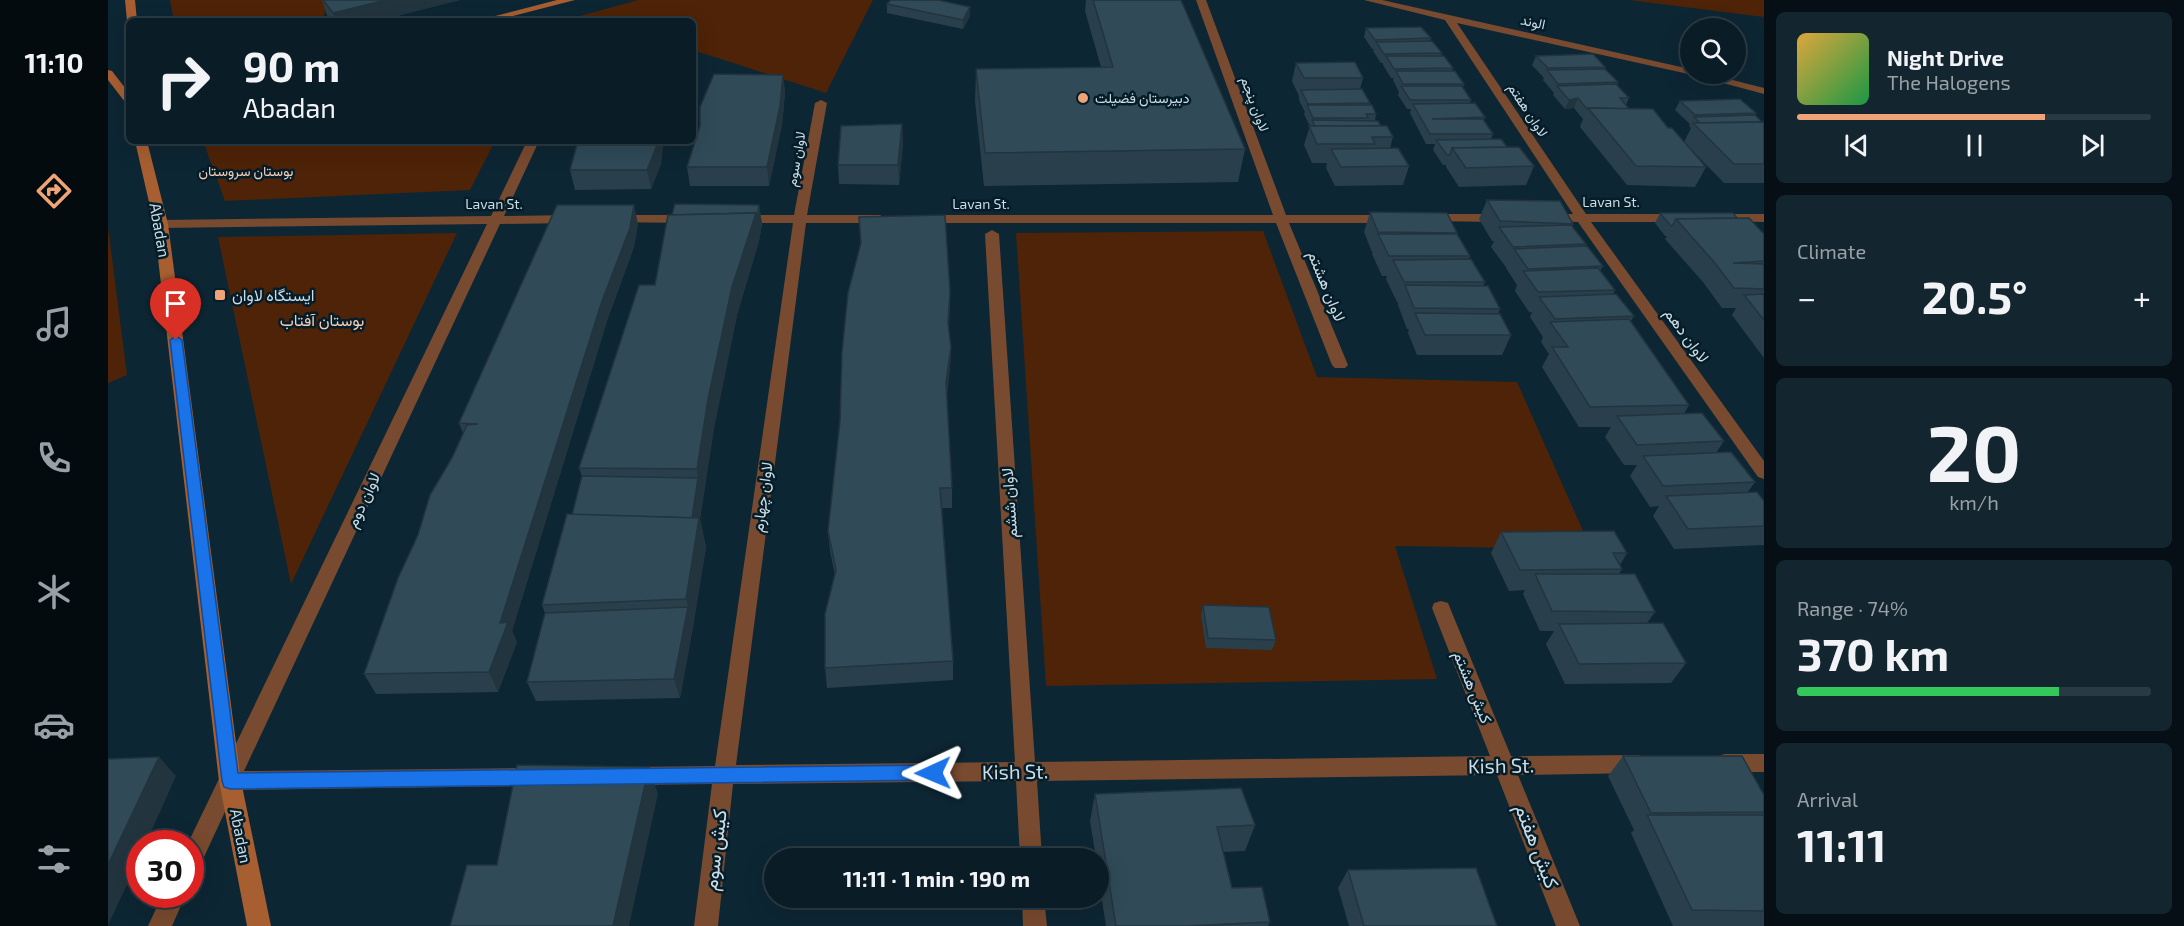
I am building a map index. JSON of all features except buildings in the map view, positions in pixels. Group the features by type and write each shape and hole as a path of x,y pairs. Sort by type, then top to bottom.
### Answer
{"main road":[{"path":"130,0 132,18"},
{"path":"494,18 570,0"},
{"path":"108,73 126,96"},
{"name":"Abadan","path":"142,144 161,224 230,781 259,926"}],"street":[{"name":"لاوان پنجم","path":"1201,0 1281,219"},
{"name":"الوند","path":"1369,0 1680,70"},
{"name":"لاوان هفتم","path":"1450,20 1581,217"},
{"path":"1740,84 1764,92"},
{"path":"1752,87 1764,98"},
{"name":"لاوان سوم","path":"801,219 821,103"},
{"name":"لاوان دوم","path":"204,834 532,144"},
{"name":"لاوان دهم","path":"1581,217 1764,473"},
{"name":"Lavan St.","path":"730,219 1509,218"},
{"name":"Lavan St.","path":"1533,218 1695,218"},
{"path":"1718,218 1764,218"},
{"name":"Lavan St.","path":"161,224 495,219 706,219"},
{"name":"لاوان چهارم","path":"724,775 801,219"},
{"name":"لاوان هشتم","path":"1281,219 1340,365"},
{"name":"لاوان ششم","path":"992,234 1030,848"},
{"name":"کیش هشتم","path":"1441,608 1505,766"},
{"path":"1705,764 1764,763"},
{"name":"Kish St.","path":"606,776 1658,764"},
{"name":"کیش هفتم","path":"1505,766 1568,926"},
{"name":"کیش سوم","path":"706,926 724,775"},
{"path":"230,781 560,777"},
{"path":"160,926 168,908"},
{"path":"1034,908 1035,926"}],"green space":[{"path":"170,0 331,0 322,18 173,18"},
{"path":"638,0 873,0 826,93 696,51 696,18 573,18"},
{"path":"1629,0 1764,0 1764,17"},
{"name":"بوستان سروستان","path":"204,144 493,144 470,190 225,201"},
{"path":"108,227 127,375 108,383"},
{"path":"1263,231 1317,377 1517,382 1591,549 1395,546 1437,679 1046,686 1016,233"},
{"name":"بوستان آفتاب","path":"457,233 291,584 218,237"}],"place":[{"name":"دبیرستان فضیلت","path":"1083,98"},
{"name":"ایستگاه لاوان","path":"220,295"}],"route":[{"path":"176,340 230,781 933,773"}]}
